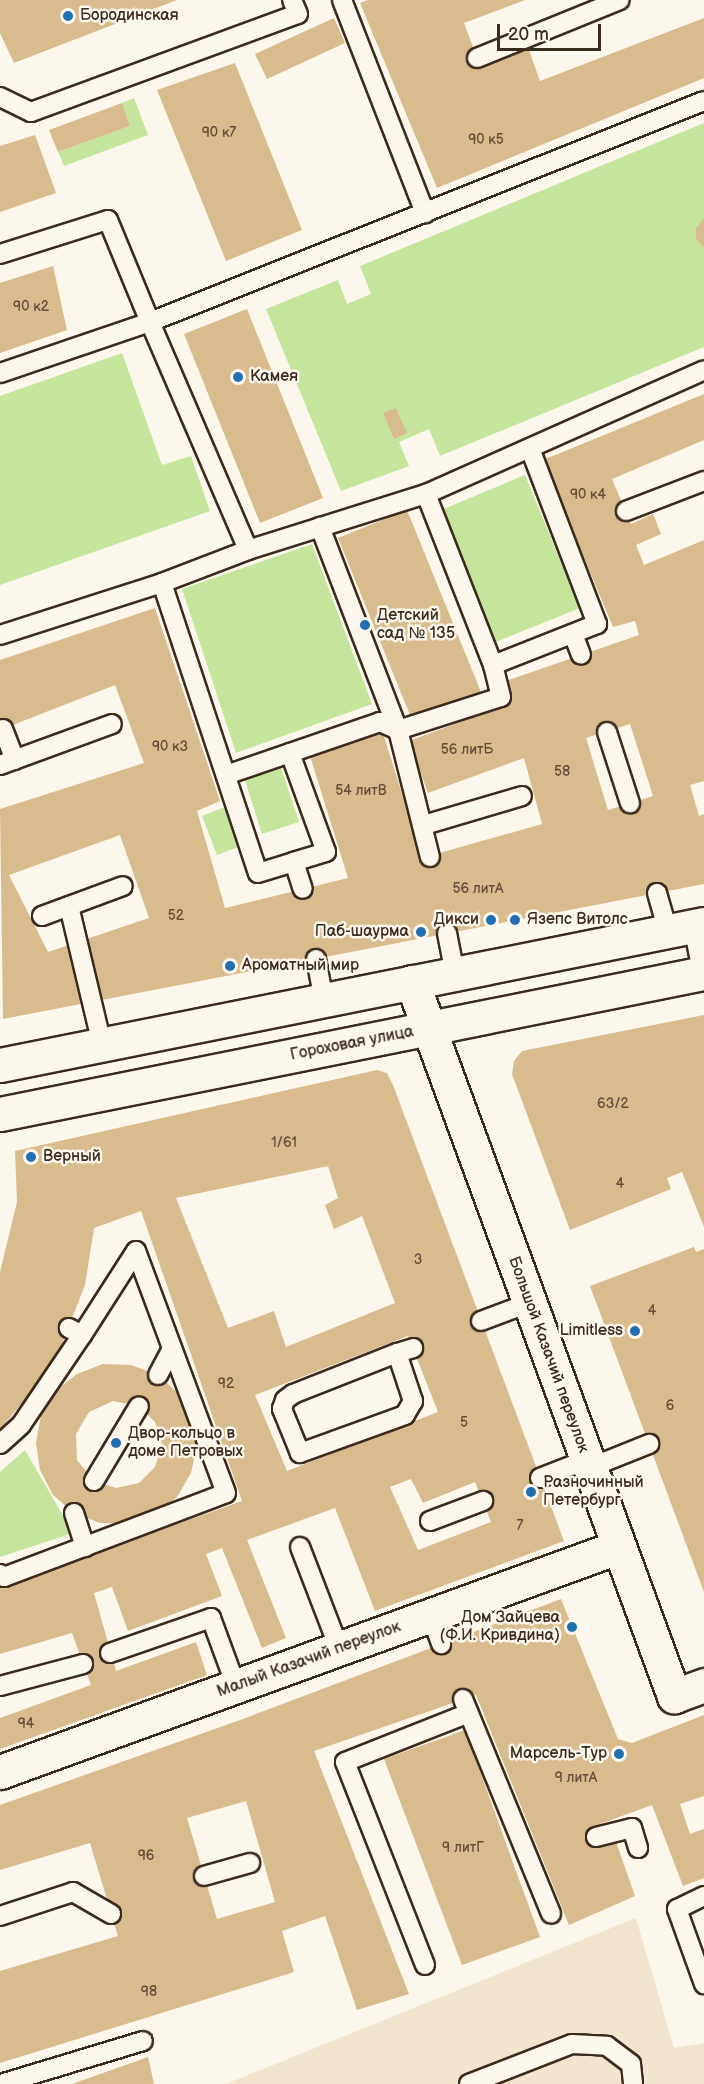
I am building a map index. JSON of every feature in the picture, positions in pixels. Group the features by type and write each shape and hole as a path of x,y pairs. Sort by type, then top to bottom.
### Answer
{"street":[{"path":"0,1065 688,927"},
{"name":"Гороховая улица","path":"0,1114 703,976"},
{"name":"Большой Казачий переулок","path":"412,982 674,1696 704,1685"},
{"name":"Малый Казачий переулок","path":"0,1772 339,1648 436,1630 618,1547"}],"lane":[{"path":"0,97 31,112 298,14 292,0"},
{"path":"342,0 388,95 425,213"},
{"path":"477,58 620,0"},
{"path":"0,374 150,322 704,101"},
{"path":"0,254 108,220 248,550"},
{"path":"0,635 162,583 248,550 320,526 426,494 704,370"},
{"path":"493,665 597,624 569,535 530,449"},
{"path":"626,511 704,481"},
{"path":"226,775 380,722 398,730 501,697 493,665 426,494"},
{"path":"320,526 398,730 424,825 430,856"},
{"path":"162,583 258,873 326,852 290,753"},
{"path":"573,634 580,655"},
{"path":"3,729 8,762 112,724"},
{"path":"607,732 630,803"},
{"path":"424,825 522,796"},
{"path":"294,862 303,889"},
{"path":"42,916 123,886"},
{"path":"657,893 688,927 703,976"},
{"path":"69,906 102,1044"},
{"path":"447,933 454,974"},
{"path":"316,959 324,1000"},
{"path":"0,1444 21,1425 76,1331 136,1251 226,1493 4,1577 0,1574"},
{"path":"481,1321 529,1303"},
{"path":"158,1375 172,1349"},
{"path":"405,1351 413,1401 405,1415 300,1453 282,1409 285,1400 405,1351"},
{"path":"94,1480 139,1406"},
{"path":"540,1478 649,1444"},
{"path":"430,1521 483,1501"},
{"path":"74,1513 85,1547"},
{"path":"300,1547 339,1648"},
{"path":"110,1653 211,1618 236,1686"},
{"path":"0,1686 83,1664"},
{"path":"425,1965 345,1762 466,1706 535,1859 551,1914"},
{"path":"596,1837 632,1828 638,1848"},
{"path":"204,1876 250,1863"},
{"path":"0,1916 73,1892 111,1914"},
{"path":"704,1896 676,1909 704,1984"},
{"path":"4,2084 143,2041"},
{"path":"469,2084 572,2044 607,2046 631,2064 633,2084"}],"shaded area":[{"path":"636,1918 674,2048 704,2043 704,2084 226,2084"}],"green space":[{"path":"134,98 148,135 64,166 58,152 130,126 122,103"},
{"path":"704,123 704,218 696,228 696,239 704,247 704,347 440,456 429,429 399,442 409,466 341,491 266,309 338,280 347,304 371,294 360,266"},
{"path":"122,353 162,465 191,456 210,511 0,585 0,396"},
{"path":"525,475 580,608 493,643 439,511"},
{"path":"312,544 372,704 236,753 182,589"},
{"path":"280,765 299,822 262,834 244,777"},
{"path":"225,807 241,846 217,855 202,816"},
{"path":"25,1450 73,1533 0,1557 0,1472"}],"building":[{"name":"Бородинская","path":"0,0 177,0 14,63 0,33"},
{"path":"368,0 525,0 464,23 480,66 528,47 540,81 704,18 704,78 437,188 360,3"},
{"path":"334,18 345,43 267,79 255,54"},
{"path":"235,63 302,230 226,261 157,90"},
{"path":"122,103 130,126 58,152 49,130"},
{"path":"35,135 56,193 0,212 0,146"},
{"path":"704,218 704,248 696,239 696,228"},
{"path":"53,266 67,330 0,353 0,283"},
{"name":"Камея","path":"247,309 323,498 260,523 184,334"},
{"path":"704,394 704,440 612,479 631,524 653,514 661,534 636,545 644,565 704,540 704,781 690,785 699,816 704,814 704,884 3,1019 0,809 144,763 115,685 0,730 0,660 155,608 220,801 197,811 225,908 348,878 310,756 383,733 422,858 542,824 524,758 428,793 409,741 509,704 503,682 639,635 635,621 613,627 543,460","holes":["630,724 653,796 608,810 586,738","120,835 149,918 48,952 9,875"]},
{"path":"396,408 407,433 394,439 383,413"},
{"path":"407,510 481,692 412,720 338,538"},
{"path":"704,1015 704,1227 682,1172 667,1178 671,1189 570,1230 512,1074 514,1061 522,1051"},
{"path":"377,1070 387,1073 564,1541 375,1611 335,1508 247,1540 286,1638 262,1648 222,1548 206,1554 222,1596 128,1631 112,1587 94,1593 116,1671 196,1642 207,1675 0,1749 0,1718 91,1685 72,1633 0,1654 0,1587 242,1501 141,1211 94,1228 85,1285 61,1346 46,1373 0,1430 0,1272 17,1202 15,1151","holes":["328,1166 338,1198 325,1205 334,1229 362,1216 395,1303 286,1347 274,1311 228,1328 176,1198","408,1336 438,1412 287,1471 255,1395","411,1479 423,1503 475,1482 491,1522 418,1550 390,1487"]},
{"path":"694,1247 696,1252 704,1249 704,1592 590,1286"},
{"path":"103,1364 131,1365 158,1375 179,1394 192,1418 197,1446 191,1473 177,1497 155,1515 128,1524 100,1523 74,1513 53,1495 40,1470 36,1443 41,1415 55,1391 77,1374","holes":["113,1401 139,1406 155,1422 162,1445 155,1467 139,1483 116,1488 94,1481 77,1460 76,1434 89,1412"]},
{"path":"561,1599 618,1739 632,1743 704,1715 704,1796 680,1804 690,1834 704,1829 704,1878 683,1886 652,1805 592,1827 599,1847 616,1842 635,1896 569,1925 476,1695 314,1751 409,1994 357,2010 325,1916 282,1931 294,1972 0,2063 0,1971 118,1936 90,1843 0,1870 0,1805 243,1719","holes":["246,1801 275,1902 217,1919 187,1818"]},
{"path":"465,1730 540,1937 462,1965 384,1759"},
{"path":"148,2057 154,2084 72,2084"}],"place":[{"name":"Бородинская","path":"68,16"},
{"name":"Камея","path":"238,377"},
{"name":"Детский сад № 135","path":"365,625"},
{"name":"Дикси","path":"491,920"},
{"name":"Язепс Витолс","path":"515,920"},
{"name":"Паб-шаурма","path":"421,932"},
{"name":"Ароматный мир","path":"230,966"},
{"name":"Верный","path":"31,1157"},
{"name":"Limitless","path":"635,1331"},
{"name":"Двор-кольцо в доме Петровых","path":"116,1443"},
{"name":"Разночинный Петербург","path":"531,1492"},
{"name":"Дом Зайцева (Ф.И. Кривдина)","path":"572,1627"},
{"name":"Марсель-Тур","path":"619,1754"}]}
